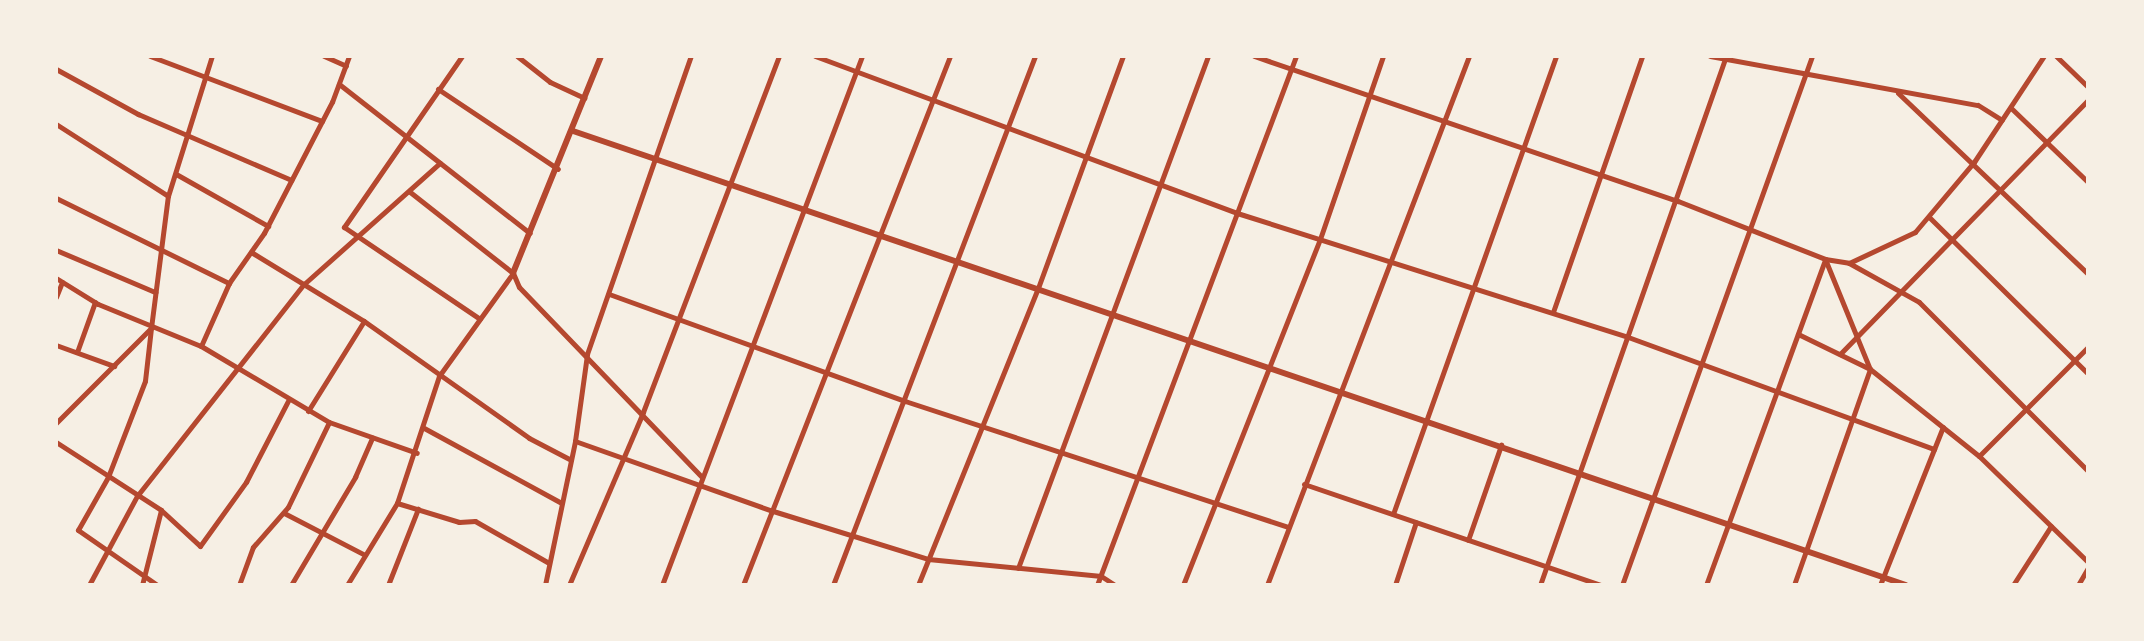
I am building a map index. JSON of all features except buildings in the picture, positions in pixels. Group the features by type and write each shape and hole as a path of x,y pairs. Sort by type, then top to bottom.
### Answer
{"street":[{"path":"150,56 322,121"},
{"path":"157,585 78,530 108,477 145,381 159,247 168,196 190,136 212,56"},
{"path":"324,56 346,66"},
{"path":"201,346 229,283 268,226 322,121 349,56"},
{"path":"462,56 344,227 480,319"},
{"path":"517,56 550,82 585,98"},
{"path":"347,585 397,503 417,453 439,376 513,273 558,169 601,56"},
{"path":"545,585 575,441 587,354 691,56"},
{"path":"571,585 621,457 643,412 779,56"},
{"path":"815,56 1160,181 1237,213 1628,337 1934,449"},
{"path":"662,585 862,56"},
{"path":"743,585 950,56"},
{"path":"833,585 959,261 1035,56"},
{"path":"918,585 1038,288 1122,56"},
{"path":"1018,568 1208,56"},
{"path":"1254,56 1678,201 1748,226 1825,259 1849,263 1919,302 2025,411 2088,471"},
{"path":"1097,585 1134,478 1296,56"},
{"path":"1182,585 1212,503 1320,239 1383,56"},
{"path":"1267,585 1339,390 1469,56"},
{"path":"1393,514 1556,56"},
{"path":"1553,312 1642,56"},
{"path":"1710,56 1978,105 2003,121"},
{"path":"1622,585 1703,363 1748,226 1812,56"},
{"path":"1849,263 1906,239 1929,218 2003,121 2044,56"},
{"path":"2056,56 2088,87"},
{"path":"1540,585 1578,471 1678,201 1725,58"},
{"path":"56,69 190,136 291,180"},
{"path":"339,84 530,233"},
{"path":"438,89 558,169"},
{"path":"1895,91 1973,162 2088,274"},
{"path":"1839,354 2088,100"},
{"path":"2011,108 2088,182"},
{"path":"56,124 168,196"},
{"path":"573,131 1729,522 1906,585"},
{"path":"89,585 137,496 304,284 440,163"},
{"path":"176,174 268,226"},
{"path":"410,192 513,273 519,287 643,412 702,477"},
{"path":"56,198 229,283"},
{"path":"1929,218 2088,374"},
{"path":"56,250 155,292"},
{"path":"251,252 364,321 529,438 571,460"},
{"path":"1706,585 1825,259"},
{"path":"1794,585 1870,369 1825,259"},
{"path":"56,278 95,302 151,328 201,346 288,401 329,422 417,453"},
{"path":"56,297 62,282"},
{"path":"609,293 827,370 905,401 1288,527"},
{"path":"77,352 95,302"},
{"path":"308,411 364,321"},
{"path":"56,424 151,328"},
{"path":"1798,334 1870,369 1944,427 1979,456 2088,562"},
{"path":"56,345 114,366"},
{"path":"1979,456 2088,347"},
{"path":"56,442 161,510 200,546 246,482 288,401"},
{"path":"239,585 253,547 284,513 329,422"},
{"path":"1880,585 1944,427"},
{"path":"424,428 561,502"},
{"path":"291,585 372,438"},
{"path":"575,441 773,511 928,559 1101,576 1115,585"},
{"path":"1468,540 1501,445"},
{"path":"1304,484 1600,585"},
{"path":"397,503 459,522 475,521 549,563"},
{"path":"388,585 418,509"},
{"path":"142,585 161,510"},
{"path":"284,513 365,555"},
{"path":"1395,585 1416,522"},
{"path":"2013,585 2051,526"},
{"path":"2078,585 2088,568"}]}
